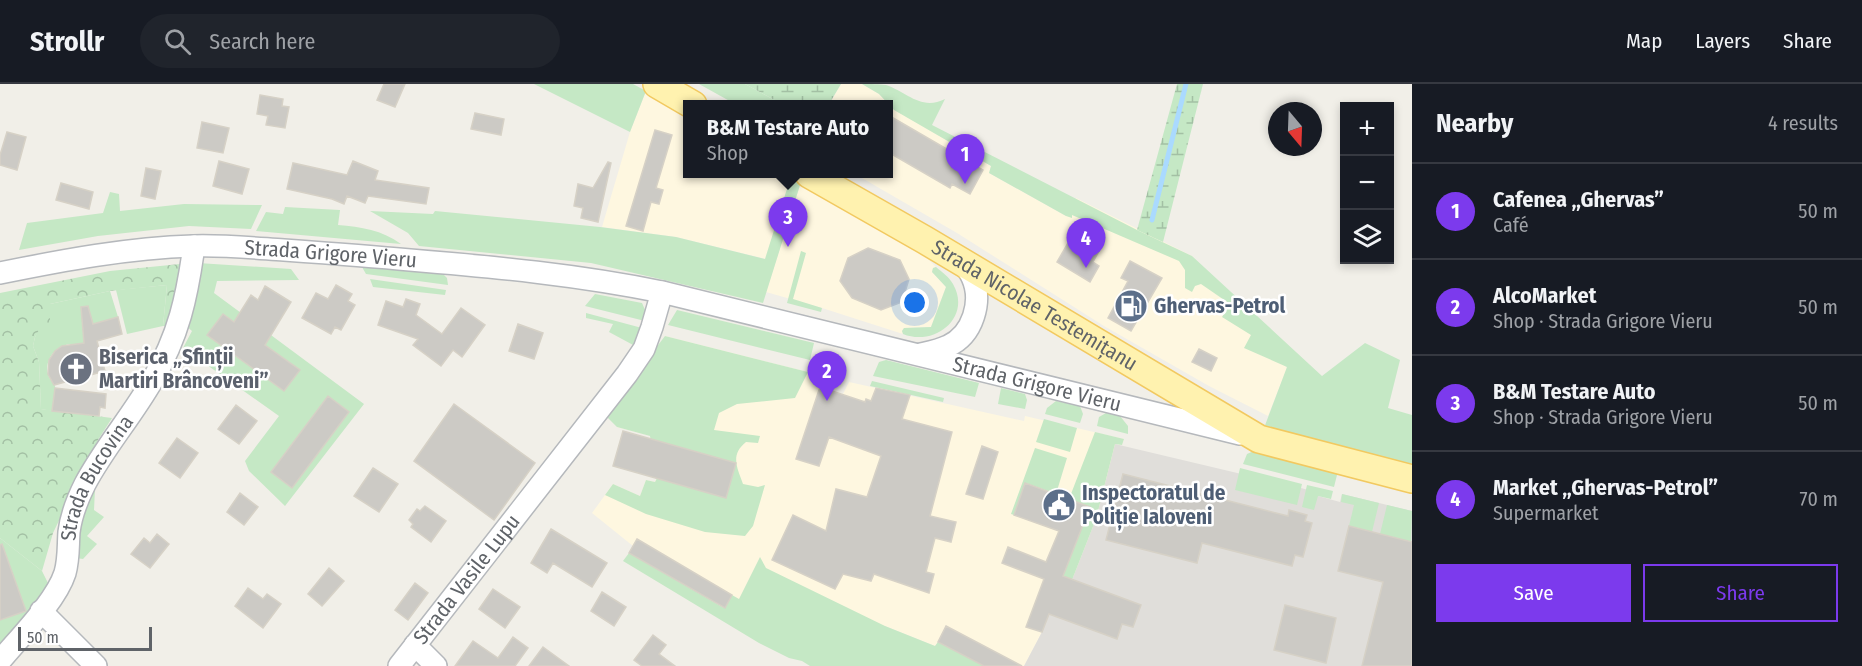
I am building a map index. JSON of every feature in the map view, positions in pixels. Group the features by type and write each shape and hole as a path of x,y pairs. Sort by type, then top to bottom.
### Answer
{"main road":[{"path":"657,84 684,100"},
{"name":"Strada Nicolae Testemițanu","path":"815,178 961,261 1259,439"},
{"name":"Strada Grigore Vieru","path":"1259,439 1412,479"}],"street":[{"name":"Strada Grigore Vieru","path":"0,273 54,261 146,249 194,246 347,254 502,267 613,282 662,292 1259,439"},
{"name":"Strada Bucovina","path":"0,661 54,594 64,574 68,555 69,530 84,486 152,380 176,331 185,303 194,246"},
{"path":"920,355 950,346 965,333 974,316 977,296 975,287 972,277 961,261"},
{"name":"Strada Vasile Lupu","path":"436,666 415,645 627,374 644,349 662,292"},
{"path":"41,611 96,666"},
{"path":"399,666 415,645"}],"shaded area":[{"path":"841,84 862,84 885,100 832,100"},
{"path":"646,91 683,114 683,178 790,178 766,259 676,237 602,227 630,132"},
{"path":"893,108 991,166 989,173 1066,216 1076,198 1192,256 1287,368 1268,416 1209,386 1104,326 957,233 862,178 893,178"},
{"path":"801,182 918,249 936,267 932,272 946,287 931,327 904,328 903,334 766,292"},
{"path":"665,336 824,376 820,387 843,394 849,382 1024,421 1025,416 1124,439 1122,445 1116,444 1096,519 1072,580 1055,596 1042,632 1024,666 984,666 938,642 935,646 885,626 725,608 629,553 633,546 592,513 613,484 640,496 646,480 655,482 659,471 643,459 651,436 617,427"},
{"path":"1115,444 1301,488 1340,502 1342,494 1412,511 1412,666 1024,666 1042,632 1056,596 1072,580 1096,519"}],"green space":[{"path":"534,84 633,84 646,91 630,132"},
{"path":"699,84 745,84 775,100 728,100"},
{"path":"745,84 841,84 831,100 775,100"},
{"path":"862,84 886,85 921,102 929,103 945,99 932,125 1192,256 1322,376 1365,343 1400,360 1388,408 1412,415 1412,471 1264,428 1287,367 1244,348 1251,335 1222,317 1230,304 1201,284 1195,286 1192,292 1185,288 1185,270 1179,261 1072,215 1072,218 1066,216 989,173 991,166 894,110 893,100 885,100"},
{"path":"1177,84 1203,84 1163,242 1137,230"},
{"path":"790,178 794,178 801,182 763,303 591,263 419,246 408,233 370,211 433,214 435,211 600,227 676,237 765,259"},
{"path":"110,192 119,194 120,211 184,204 262,205 251,229 189,226 98,236 19,250 27,223 103,213"},
{"path":"285,207 340,210 338,225 371,230 386,235 401,244 256,231 266,212 283,214"},
{"path":"801,251 806,253 793,299 822,308 821,312 787,303"},
{"path":"198,263 291,269 299,280 217,281 214,293 364,404 285,506 249,471 245,461 279,416 183,348 192,331 185,325"},
{"path":"180,264 169,326 163,326 167,285 110,291 50,304 50,325 40,328 35,337 33,346 39,362 41,409 112,418 98,440 53,533 42,571 0,538 0,293 110,271"},
{"path":"362,267 443,274 447,278 448,285 366,274"},
{"path":"936,267 951,281 958,296 958,308 954,318 938,333 915,337 903,334 904,328 931,327 946,287 932,272"},
{"path":"370,279 446,290 445,295 373,287"},
{"path":"167,285 163,326 127,334 116,290"},
{"path":"110,291 118,317 85,327 83,330 86,349 72,344 61,347 53,353 47,368 55,386 52,411 41,409 39,362 33,346 50,304"},
{"path":"595,294 642,303 646,312 645,321 585,306"},
{"path":"677,310 814,343 810,360 668,325"},
{"path":"586,313 642,328 635,346 609,332 613,324 586,318"},
{"path":"665,336 808,372 795,398 737,404 719,413 714,430 760,436 758,443 746,442 736,457 743,484 758,487 765,485 753,526 745,536 705,532 646,514 605,495 613,484 640,496 646,480 655,482 657,478 650,436 617,427 605,415"},
{"path":"886,360 979,383 975,397 873,376 879,362"},
{"path":"872,381 944,398 943,402 870,386"},
{"path":"1001,388 1025,394 1027,400 1025,409 998,404"},
{"path":"1056,401 1080,406 1083,414 1080,423 1045,414 1047,408"},
{"path":"1106,413 1120,416 1128,426 1128,434 1097,426 1099,417"},
{"path":"1044,419 1077,428 1070,452 1036,442"},
{"path":"1095,432 1124,439 1122,445 1115,444 1096,519 1072,580 1063,576 1090,507 1069,499"},
{"path":"1035,448 1067,458 1056,494 1026,483 1014,515 1011,514"},
{"path":"1256,450 1338,471 1334,487 1243,464 1247,454"},
{"path":"1240,468 1302,484 1297,505 1235,490"},
{"path":"1307,485 1333,491 1331,499 1318,496 1314,510 1302,507"},
{"path":"89,488 95,489 94,510 104,517 87,536 97,544 83,559 76,558 74,543"},
{"path":"1342,494 1379,503 1372,532 1349,526 1354,505 1341,502"},
{"path":"1387,505 1412,511 1411,542 1380,534"},
{"path":"0,538 42,571 49,585 0,651"},
{"path":"629,553 724,608 732,595 739,599 760,557 766,568 885,626 935,646 938,642 984,666 810,666 759,643 623,561"}],"building":[{"path":"384,84 405,84 395,107 377,100"},
{"path":"260,95 283,99 282,106 289,107 285,128 266,125 268,116 257,114"},
{"path":"475,113 504,119 501,135 471,129"},
{"path":"893,118 983,170 970,194 952,184 950,188 893,155"},
{"path":"202,122 229,128 223,153 197,148"},
{"path":"655,130 672,135 656,188 663,190 659,204 651,202 643,231 626,226"},
{"path":"7,132 26,137 17,170 0,165 0,155"},
{"path":"219,161 249,169 242,194 213,186"},
{"path":"353,161 378,171 375,180 429,188 426,204 368,196 365,203 347,196 344,204 287,189 293,163 347,175"},
{"path":"608,162 611,163 598,222 581,218 583,208 574,206 578,184 593,188"},
{"path":"146,168 161,171 155,199 141,196"},
{"path":"61,183 93,192 89,209 56,200"},
{"path":"1072,236 1099,251 1093,262 1099,266 1090,282 1057,262"},
{"path":"868,248 900,260 909,279 902,302 881,310 852,298 840,281 848,258"},
{"path":"1130,261 1162,278 1131,331 1108,318 1128,281 1121,278"},
{"path":"336,285 352,294 348,301 355,305 341,330 335,327 331,334 302,318 316,293 328,299"},
{"path":"265,286 291,302 265,345 300,370 284,391 207,335 223,314 234,322 251,295 258,300"},
{"path":"406,299 420,304 416,315 442,334 461,308 485,325 462,357 453,350 441,366 413,345 418,339 378,325 386,301 403,307"},
{"name":"Biserica „Sfinții Martiri Brâncoveni”","path":"88,306 93,324 118,317 122,334 97,341 105,371 54,385 48,374 49,360 62,346 84,343 81,307"},
{"path":"518,324 543,333 534,359 509,351"},
{"path":"1199,349 1217,358 1211,371 1192,362"},
{"path":"820,387 865,402 866,399 871,401 876,388 910,395 902,419 952,432 930,516 956,522 951,542 935,538 926,572 934,574 929,593 874,574 871,581 843,574 835,589 772,560 793,515 826,531 836,489 867,497 881,456 829,437 819,466 796,459"},
{"path":"55,388 106,394 105,408 100,407 99,416 52,411"},
{"path":"328,396 349,412 292,488 271,472"},
{"path":"454,404 535,463 494,520 414,461"},
{"path":"236,405 257,421 239,444 218,429"},
{"path":"623,431 736,463 726,498 613,466"},
{"path":"177,438 198,453 180,478 159,463"},
{"path":"982,446 998,452 983,499 966,494"},
{"path":"373,468 398,484 379,512 354,496"},
{"path":"1123,474 1288,516 1289,510 1307,515 1305,521 1312,523 1303,557 1295,555 1292,566 1202,543 1197,563 1106,540"},
{"path":"1025,483 1090,507 1063,576 1141,605 1133,627 1122,624 1117,639 1049,614 1042,632 1026,627 1044,579 1002,563 1008,547 1046,562 1059,531 1014,515"},
{"path":"240,493 258,507 244,525 227,512"},
{"path":"425,506 446,521 431,542 411,527 413,524 409,520 417,509 420,511"},
{"path":"1349,526 1412,542 1412,666 1362,666 1383,582 1338,571"},
{"path":"551,529 607,563 592,587 553,563 547,573 531,563"},
{"path":"157,534 169,544 150,568 131,554 144,538 150,543"},
{"path":"637,539 732,595 725,608 629,553"},
{"path":"2,544 26,611 0,620 0,545"},
{"path":"329,568 344,581 322,606 308,594"},
{"path":"415,583 428,593 408,620 395,610"},
{"path":"248,588 263,599 267,594 281,604 263,628 235,606"},
{"path":"493,589 520,607 505,628 479,609"},
{"path":"602,592 626,607 614,626 591,611"},
{"path":"1285,605 1336,618 1326,663 1274,650"},
{"path":"946,626 1022,666 984,666 938,642"},
{"path":"653,635 666,645 659,654 675,666 642,666 634,660"},
{"path":"513,637 528,648 515,666 455,666 473,641 498,658"},
{"path":"543,647 569,666 529,666"}],"waterway":[{"path":"1152,220 1186,84"}],"place":[{"name":"Cafenea „Ghervas”","path":"965,184"},
{"name":"B&M Testare Auto","path":"788,247"},
{"name":"Market „Ghervas-Petrol”","path":"1086,268"},
{"name":"Ghervas-Petrol","path":"1131,306"},
{"name":"Biserica „Sfinții Martiri Brâncoveni”","path":"76,369"},
{"name":"AlcoMarket","path":"827,401"},
{"name":"Inspectoratul de Poliție Ialoveni","path":"1059,505"}]}
